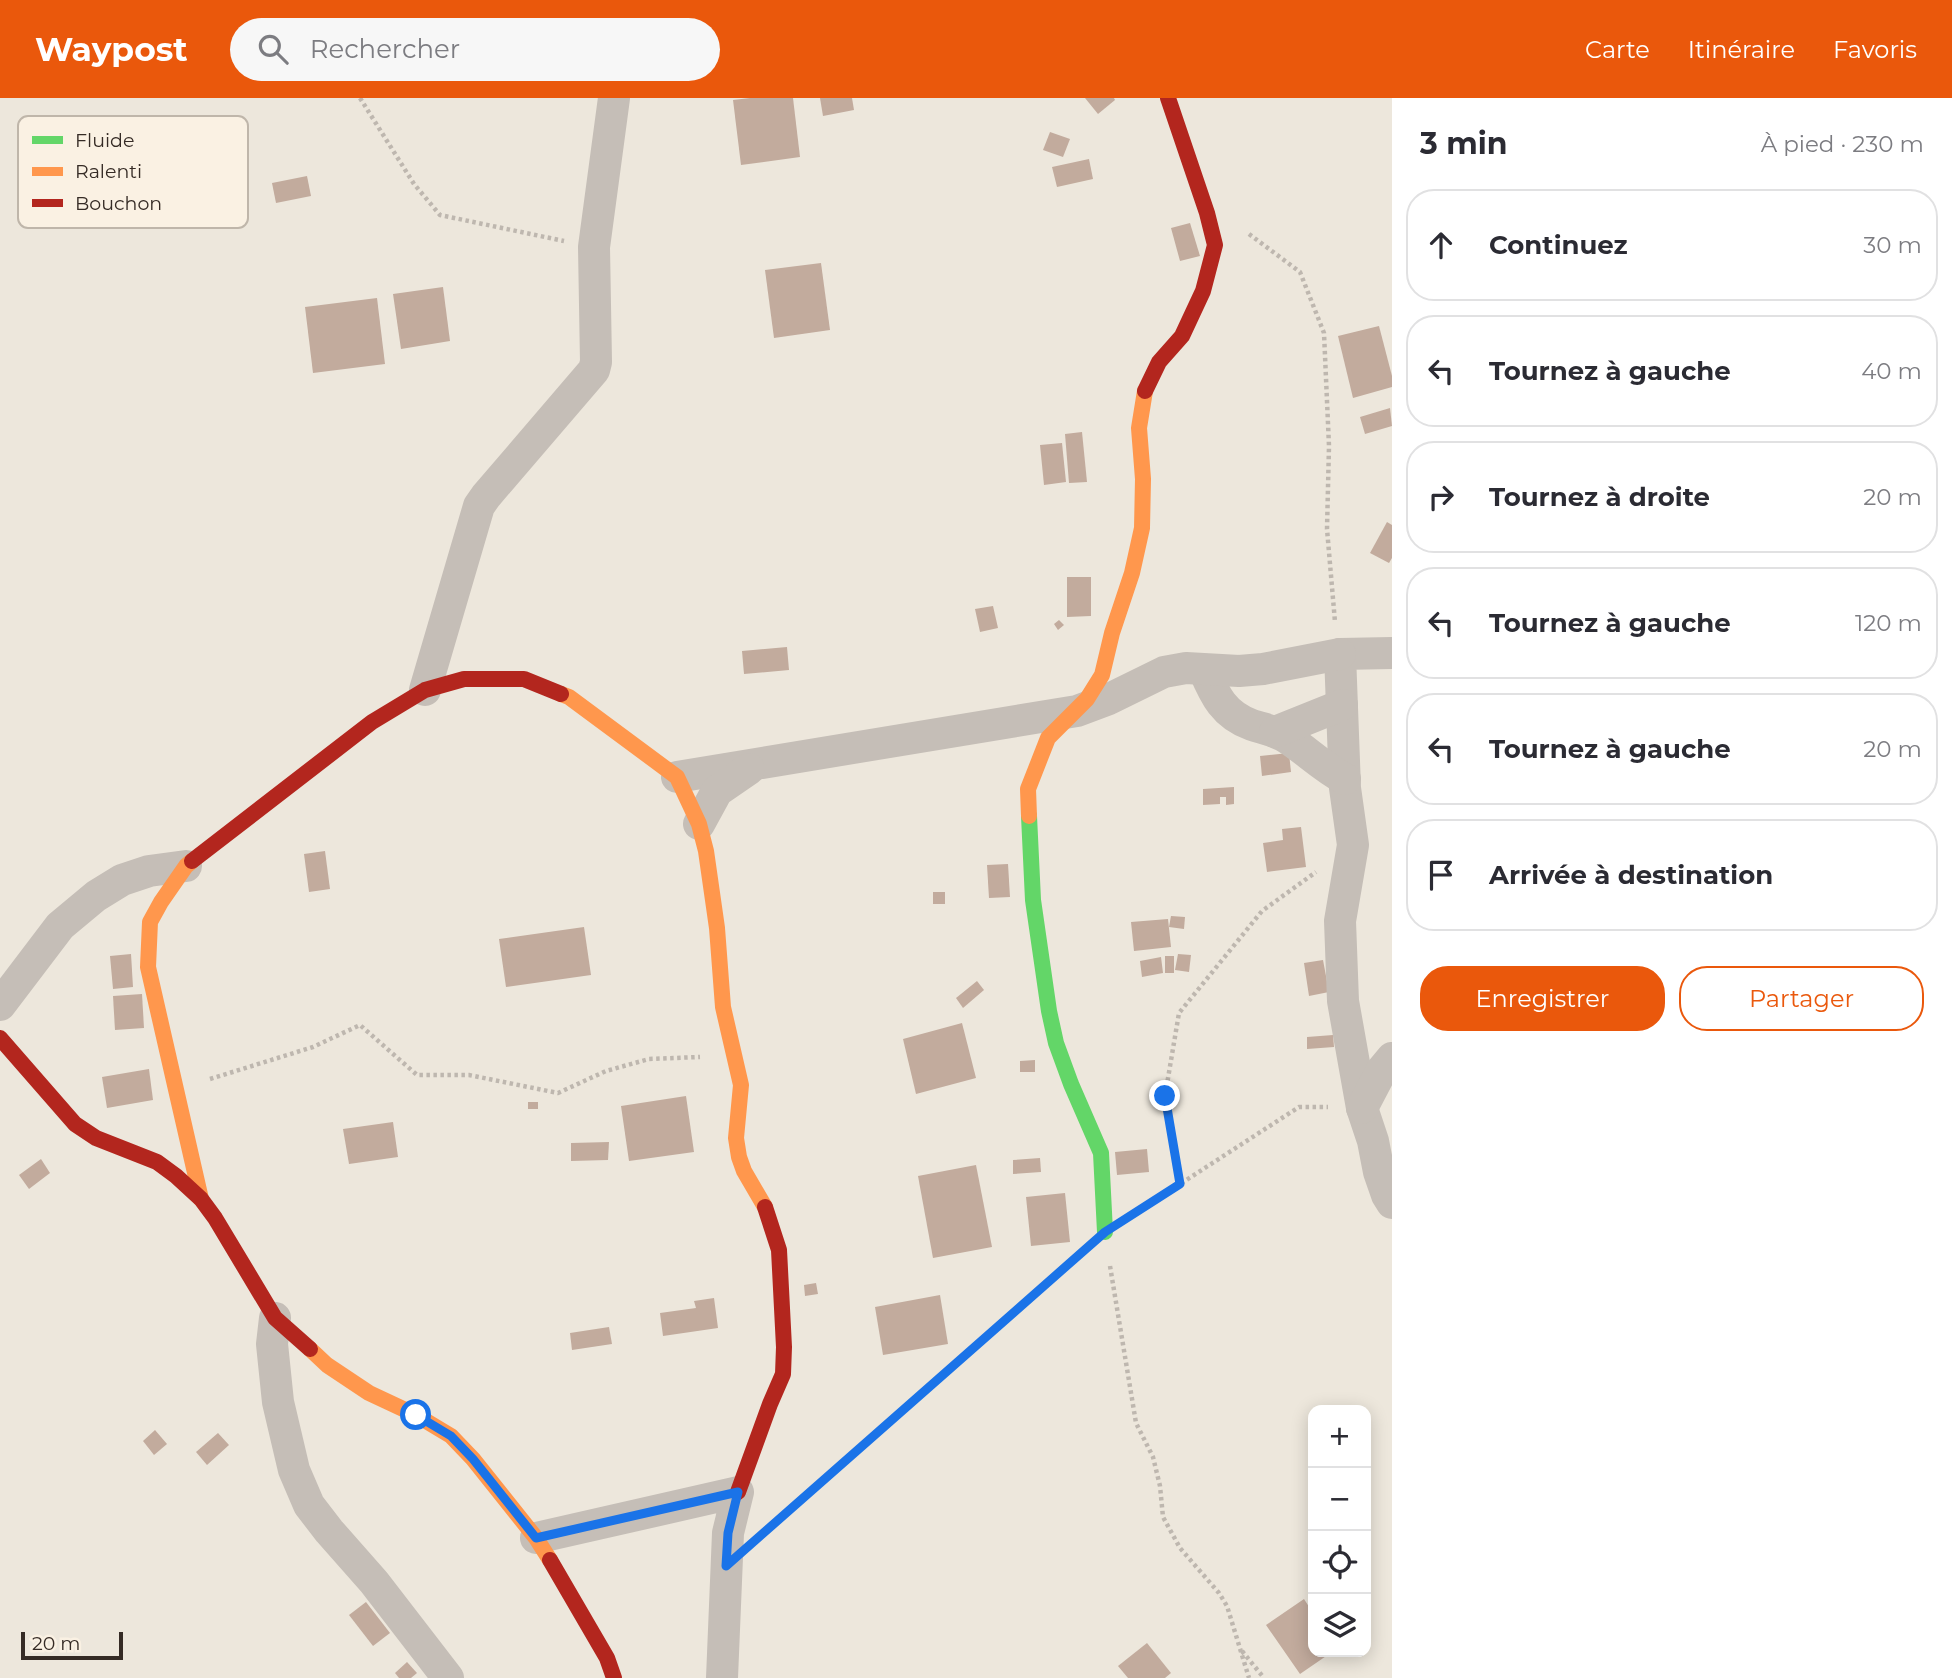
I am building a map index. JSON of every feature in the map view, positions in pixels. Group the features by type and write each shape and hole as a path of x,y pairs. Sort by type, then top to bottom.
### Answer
{"street":[{"path":"425,690 479,506 594,370 594,247 614,98"},
{"path":"1105,1232 1101,1153 1056,1043 1049,1011 1032,900 1028,789 1048,738 1077,711 1102,674 1132,573 1142,528 1143,480 1139,428 1145,390 1159,362 1182,336 1203,291 1215,245 1207,213 1168,98"},
{"path":"677,777 1077,711 1110,699 1164,672 1186,668 1239,671 1340,654 1392,653"},
{"path":"1340,654 1345,779 1353,845 1340,921 1343,1001 1362,1108 1373,1141 1379,1172 1392,1203"},
{"path":"1203,670 1217,699 1233,715 1286,737 1345,779"},
{"path":"201,1199 148,967 150,922 187,866 372,722 425,690 464,679 524,679 569,696 677,777 699,824 706,851 717,928 723,1007 741,1085 736,1138 738,1157 765,1208 777,1240 784,1347 783,1374 769,1404 738,1492 728,1533 722,1678"},
{"path":"1275,732 1342,705"},
{"path":"699,824 717,791 759,763"},
{"path":"0,1005 60,926 96,896 122,880 149,871 187,866"},
{"path":"0,1038 75,1124 96,1138 157,1162 201,1199 275,1318 327,1365 369,1393 416,1415 451,1436 473,1459 536,1538 607,1658 614,1678"},
{"path":"1362,1108 1382,1070 1392,1058"},
{"path":"275,1318 272,1344 278,1402 293,1469 309,1505 328,1531 374,1582 448,1678"},
{"path":"536,1538 738,1492"}],"path":[{"path":"360,98 414,184 440,215 594,247"},
{"path":"1207,213 1241,229 1300,272 1324,333 1329,446 1327,529 1340,654"},
{"path":"1180,1184 1165,1096 1179,1013 1262,911 1353,845"},
{"path":"176,1090 313,1047 360,1025 417,1075 469,1075 558,1093 606,1071 649,1059 705,1057 741,1085"},
{"path":"726,1566 1105,1232 1299,1107 1362,1108"},
{"path":"1105,1232 1136,1423 1153,1458 1160,1486 1163,1517 1180,1548 1227,1606 1249,1678"},
{"path":"1239,1647 1264,1678"}],"building":[{"path":"793,98 800,157 741,165 733,100"},
{"path":"820,98 852,98 854,110 823,116"},
{"path":"1085,98 1114,98 1115,100 1098,114"},
{"path":"1050,132 1070,139 1063,157 1043,150"},
{"path":"1089,159 1093,179 1057,187 1052,167"},
{"path":"307,176 311,196 276,203 272,183"},
{"path":"1190,223 1200,256 1180,261 1171,228"},
{"path":"821,263 830,330 774,338 765,270"},
{"path":"443,287 450,341 401,349 393,294"},
{"path":"377,298 385,364 313,373 305,307"},
{"path":"1379,326 1392,376 1392,387 1353,398 1338,336"},
{"path":"1390,408 1392,426 1365,434 1360,417"},
{"path":"1082,432 1087,482 1069,483 1065,434"},
{"path":"1062,443 1066,482 1044,485 1040,445"},
{"path":"1387,522 1392,525 1392,558 1389,563 1370,553"},
{"path":"1067,577 1091,577 1091,616 1067,617"},
{"path":"993,606 998,628 980,632 975,609"},
{"path":"1059,620 1064,625 1058,630 1054,624"},
{"path":"787,647 789,670 744,674 742,651"},
{"path":"1289,753 1291,772 1262,776 1260,756"},
{"path":"1234,787 1234,804 1226,805 1226,797 1220,797 1220,804 1203,805 1203,789"},
{"path":"1301,827 1306,867 1267,872 1263,843 1283,840 1282,829"},
{"path":"325,851 330,889 309,892 304,854"},
{"path":"1008,864 1010,897 989,898 987,865"},
{"path":"933,892 945,892 945,904 933,904"},
{"path":"1171,916 1185,917 1184,929 1169,927"},
{"path":"1168,919 1171,947 1134,951 1131,922"},
{"path":"584,927 591,975 506,987 499,939"},
{"path":"131,954 133,987 113,989 110,956"},
{"path":"1178,954 1191,955 1189,972 1175,970"},
{"path":"1165,956 1174,956 1174,973 1165,973"},
{"path":"1161,957 1163,973 1142,977 1140,961"},
{"path":"1323,960 1329,992 1309,996 1304,963"},
{"path":"977,981 984,990 963,1008 956,998"},
{"path":"142,994 144,1028 115,1030 113,996"},
{"path":"962,1023 976,1078 916,1094 903,1039"},
{"path":"1333,1035 1334,1047 1307,1049 1307,1037"},
{"path":"1035,1060 1035,1072 1020,1072 1020,1061"},
{"path":"149,1069 153,1100 107,1108 102,1077"},
{"path":"686,1096 694,1152 629,1161 621,1106"},
{"path":"528,1102 538,1102 538,1109 528,1109"},
{"path":"393,1122 398,1157 349,1164 343,1129"},
{"path":"609,1142 608,1160 571,1161 571,1143"},
{"path":"1147,1149 1149,1172 1117,1175 1115,1152"},
{"path":"1040,1158 1041,1172 1013,1174 1013,1160"},
{"path":"41,1159 50,1173 29,1189 19,1175"},
{"path":"976,1165 992,1247 933,1258 918,1176"},
{"path":"1065,1193 1070,1242 1031,1246 1026,1197"},
{"path":"816,1283 818,1294 805,1296 804,1285"},
{"path":"940,1295 948,1344 883,1355 875,1307"},
{"path":"714,1298 718,1328 663,1336 660,1313 696,1308 694,1301"},
{"path":"609,1327 612,1344 572,1350 570,1333"},
{"path":"155,1430 167,1444 154,1455 143,1441"},
{"path":"218,1433 229,1445 207,1465 196,1452"},
{"path":"1304,1599 1308,1605 1308,1657 1325,1657 1300,1674 1266,1625"},
{"path":"366,1602 390,1633 373,1646 349,1615"},
{"path":"1147,1643 1171,1673 1165,1678 1128,1678 1118,1666"},
{"path":"407,1662 417,1673 411,1678 399,1678 395,1673"}],"traffic: fast":[{"path":"1029,816 1033,900 1049,1011 1056,1043 1071,1084 1101,1153 1105,1232"}],"traffic: slow":[{"path":"1029,816 1028,789 1048,738 1087,699 1102,675 1112,633 1132,573 1142,528 1143,479 1139,428 1145,391"},
{"path":"561,694 569,697 677,777 699,824 706,851 717,928 723,1007 741,1085 736,1138 739,1157 765,1207"},
{"path":"192,861 161,902 150,922 148,967 201,1199"},
{"path":"310,1349 327,1365 369,1393 416,1415 451,1436 473,1459 536,1538 550,1560"}],"traffic: jam":[{"path":"1145,391 1159,362 1182,336 1203,291 1215,245 1207,213 1168,98"},
{"path":"192,861 372,722 425,690 464,679 524,679 561,694"},
{"path":"0,1038 75,1124 96,1138 157,1162 201,1199 275,1318 310,1349"},
{"path":"738,1492 783,1374 779,1250 765,1207"},
{"path":"550,1560 607,1658 614,1678"}],"route":[{"path":"416,1415 451,1436 473,1459 536,1538 738,1492 728,1533 726,1566 1105,1232 1180,1184 1165,1096"}]}
